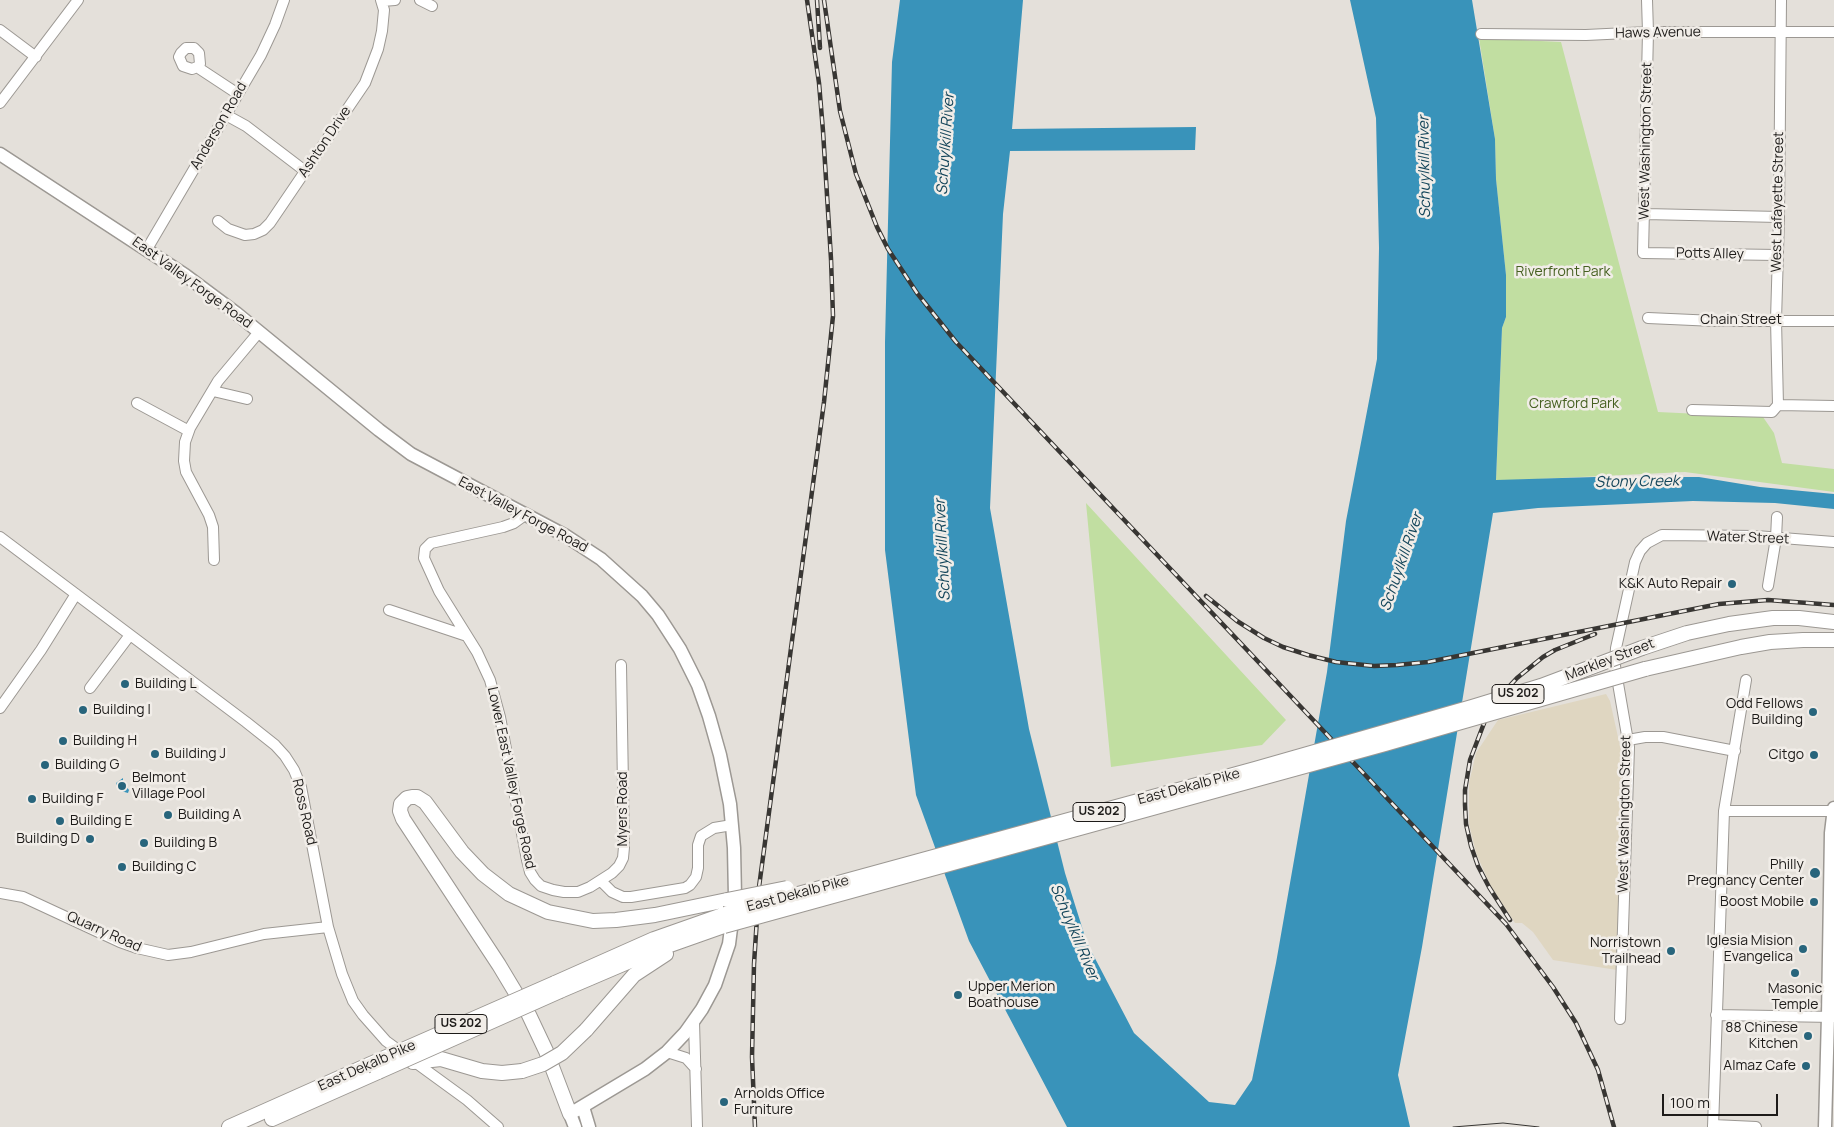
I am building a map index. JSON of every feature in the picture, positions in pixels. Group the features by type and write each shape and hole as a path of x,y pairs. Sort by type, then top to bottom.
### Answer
{"highway":[{"name":"Markley Street","path":"1391,737 1694,631 1773,618 1799,618 1834,622"},
{"name":"Markley Street","path":"1391,737 1645,669 1741,647 1770,642 1834,640"},
{"name":"East Dekalb Pike","path":"229,1127 372,1069 558,987 654,939 793,887 807,891 1391,737"},
{"name":"East Dekalb Pike","path":"558,987 676,942 725,913 1391,737"},
{"path":"572,1121 550,1059 529,1015 499,964 403,819 400,811 401,804 407,798 412,797 417,797 425,802 462,852 492,882 518,900 548,912 581,919 616,920 725,913"},
{"path":"413,1062 441,1059 482,1071 502,1073 522,1071 543,1064 571,1046 626,982 642,969 668,953 676,942"},
{"name":"East Dekalb Pike","path":"253,1127 372,1069"}],"main road":[{"name":"East Valley Forge Road","path":"0,154 148,249 209,293 379,430 427,464 578,544 606,563 642,596 665,625 687,660 709,716 720,755 732,825 735,897 729,944 716,985 694,1022 666,1052 634,1076 583,1107 572,1121"},
{"path":"1824,1127 1831,1017 1832,833 1834,809"},
{"path":"583,1107 590,1127"}],"street":[{"path":"0,103 78,0"},
{"name":"Anderson Road","path":"148,249 269,39 284,0"},
{"path":"381,1 395,0"},
{"path":"420,0 432,6"},
{"name":"West Washington Street","path":"1643,253 1648,32 1647,0"},
{"name":"West Lafayette Street","path":"1778,405 1776,320 1781,0"},
{"name":"Ashton Drive","path":"218,221 228,229 245,235 263,230 270,223 355,98 372,66 382,31 384,10 381,1"},
{"path":"0,30 36,57"},
{"name":"Haws Avenue","path":"1481,34 1586,35 1648,32 1834,32"},
{"path":"197,68 238,94"},
{"path":"226,115 246,126 305,171"},
{"path":"1645,214 1779,217"},
{"name":"Potts Alley","path":"1643,253 1778,255"},
{"name":"Chain Street","path":"1648,318 1834,321"},
{"path":"214,560 213,533 209,515 190,483 185,469 184,448 189,431 218,381 259,332"},
{"path":"213,391 247,399"},
{"path":"137,403 189,431"},
{"path":"1692,410 1772,412 1778,405 1834,406"},
{"name":"Lower East Valley Forge Road","path":"525,515 503,528 431,542 425,549 424,558 433,580 484,665 496,698 530,872 542,886 564,892 578,892 601,881"},
{"path":"1768,586 1776,538 1777,517"},
{"name":"West Washington Street","path":"1620,1019 1627,838 1628,740 1615,666 1616,648 1635,562 1640,551 1647,543 1662,536"},
{"name":"Water Street","path":"1662,536 1776,538 1834,542"},
{"name":"Ross Road","path":"0,537 275,744 286,756 294,770 305,804 328,927 344,980 353,1001 386,1041 467,1100 498,1127"},
{"path":"0,708 41,650 76,594"},
{"path":"389,610 467,636"},
{"path":"90,688 130,635"},
{"name":"Myers Road","path":"601,881 619,866 623,858 621,665"},
{"path":"1746,680 1724,811 1713,1126 1756,1127"},
{"path":"1628,740 1645,737 1664,738 1735,751"},
{"path":"1724,811 1834,809"},
{"path":"601,881 612,892 623,897 685,888 696,877 698,845 701,836 714,828 732,825"},
{"name":"Quarry Road","path":"0,893 23,897 120,942 168,955 190,952 264,934 328,927"},
{"path":"1716,1015 1831,1017"},
{"path":"694,1022 697,1127"},
{"path":"666,1052 686,1058 696,1069"}],"shaded area":[{"path":"1606,694 1610,701 1622,755 1617,970 1553,960 1533,932 1522,923 1515,923 1490,885 1476,853 1469,824 1469,783 1476,753 1498,720"}],"green space":[{"path":"1479,38 1561,42 1658,412 1763,417 1774,433 1782,463 1834,469 1834,492 1685,472 1496,481 1502,328 1506,317 1506,275 1496,179 1495,139"},
{"path":"1086,503 1286,720 1262,745 1111,767"}],"water":[{"path":"900,0 1023,0 1012,129 1196,127 1195,150 1010,151 1003,214 990,508 1029,729 1065,873 1087,943 1134,1033 1209,1102 1235,1105 1252,1080 1276,963 1327,672 1346,521 1377,359 1379,248 1376,118 1350,0 1472,0 1495,139 1496,179 1506,275 1506,317 1502,328 1496,480 1595,477 1644,481 1662,477 1699,477 1760,487 1834,494 1834,509 1775,503 1693,501 1538,508 1493,513 1422,947 1398,1075 1410,1127 1067,1127 969,941 916,795 885,550 885,342 892,62"},
{"name":"Belmont Village Pool","path":"123,778 123,783 129,790 128,793 121,791 116,785"}],"tram line":[{"path":"1453,1127 1503,1123 1539,1127"}],"railway":[{"path":"755,1127 752,1057 754,964 759,887 824,402 833,316 823,131 819,83 807,0"},
{"path":"817,0 820,48"},
{"path":"824,0 840,111 856,174 888,249 917,293 956,342 1506,924 1553,987 1576,1023 1598,1070 1614,1127"},
{"path":"1206,596 1237,621 1264,638 1283,647 1336,662 1374,666 1428,662 1719,604 1768,600 1834,605"},
{"path":"1510,920 1489,887 1478,866 1471,846 1466,824 1465,805 1465,790 1470,760 1486,718 1503,693 1517,678 1555,650 1595,634"}],"place":[{"name":"K&K Auto Repair","path":"1732,584"},
{"name":"Building L","path":"125,684"},
{"name":"Building I","path":"83,710"},
{"name":"Odd Fellows Building","path":"1813,712"},
{"name":"Building H","path":"63,741"},
{"name":"Building J","path":"155,754"},
{"name":"Citgo","path":"1814,755"},
{"name":"Building G","path":"45,765"},
{"name":"Belmont Village Pool","path":"122,786"},
{"name":"Building F","path":"32,799"},
{"name":"Building A","path":"168,815"},
{"name":"Building E","path":"60,821"},
{"name":"Building D","path":"90,839"},
{"name":"Building B","path":"144,843"},
{"name":"Building C","path":"122,867"},
{"name":"Philly Pregnancy Center","path":"1815,873"},
{"name":"Boost Mobile","path":"1814,902"},
{"name":"Iglesia Mision Evangelica","path":"1803,949"},
{"name":"Norristown Trailhead","path":"1671,951"},
{"name":"Masonic Temple","path":"1795,973"},
{"name":"Upper Merion Boathouse","path":"958,995"},
{"name":"88 Chinese Kitchen","path":"1808,1036"},
{"name":"Almaz Cafe","path":"1806,1066"},
{"name":"Arnolds Office Furniture","path":"724,1102"}],"water label":[{"name":"Schuylkill River","path":"946,144"},
{"name":"Schuylkill River","path":"1425,167"},
{"name":"Stony Creek","path":"1637,482"},
{"name":"Schuylkill River","path":"943,550"},
{"name":"Schuylkill River","path":"1402,562"},
{"name":"Schuylkill River","path":"1074,932"}],"park label":[{"name":"Riverfront Park","path":"1563,272"},
{"name":"Crawford Park","path":"1574,404"}]}
